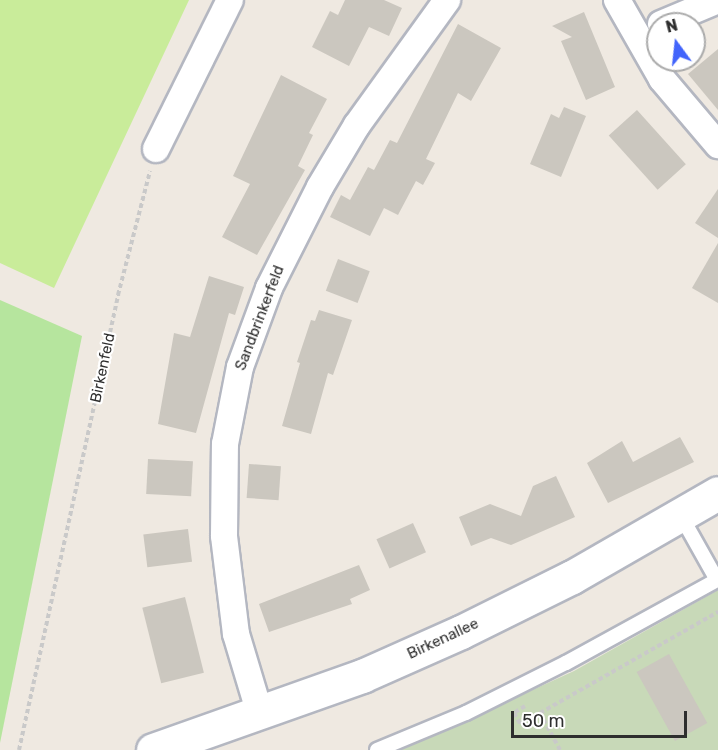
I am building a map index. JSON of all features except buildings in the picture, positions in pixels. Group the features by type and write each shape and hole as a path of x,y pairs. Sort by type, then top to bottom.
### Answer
{"main road":[{"name":"Birkenallee","path":"153,750 260,714 461,632 572,577 718,493"}],"street":[{"path":"156,149 230,0"},
{"name":"Sandbrinkerfeld","path":"260,714 236,634 224,536 225,444 240,367 269,288 320,187 357,125 447,0"},
{"path":"617,0 635,36 687,113 718,145"},
{"path":"690,12 718,0"},
{"path":"635,36 646,31"}],"lane":[{"path":"377,750 526,683 718,581 681,514"}],"path":[{"name":"Birkenfeld","path":"19,750 118,296 156,149"},
{"path":"526,683 534,702 514,712 521,725 718,612"},
{"path":"540,713 561,750"}],"green space":[{"path":"0,0 189,0 54,288 0,263"},
{"path":"0,300 82,336 0,743"},
{"path":"718,590 718,750 401,750 574,671"}]}
